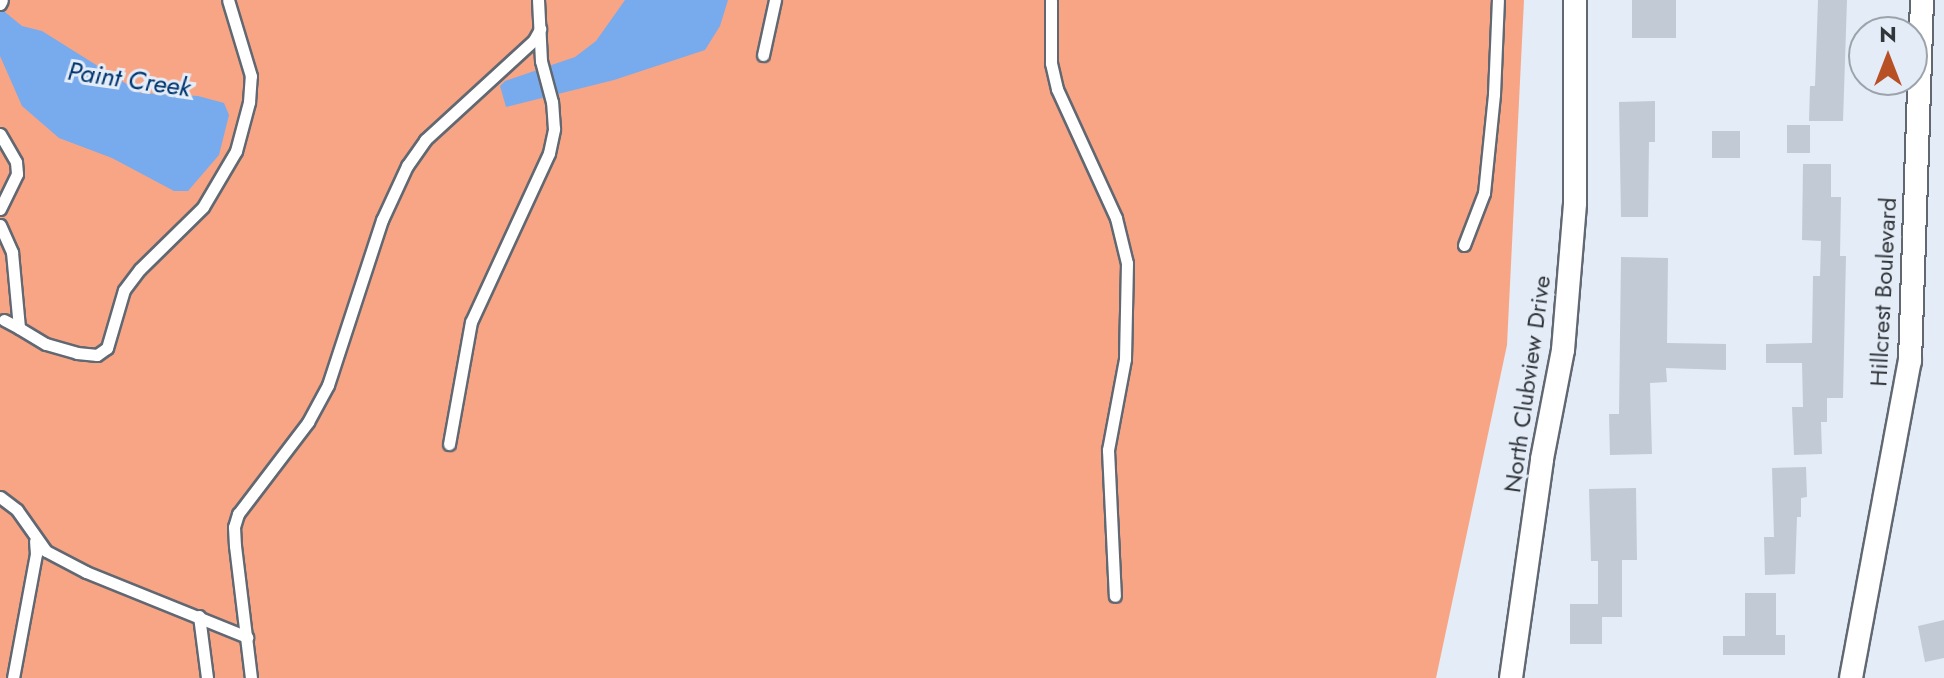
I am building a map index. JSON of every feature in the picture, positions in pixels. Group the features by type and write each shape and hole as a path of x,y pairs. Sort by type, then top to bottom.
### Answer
{"street":[{"name":"North Clubview Drive","path":"1511,678 1542,459 1563,350 1575,203 1575,0"},
{"name":"Hillcrest Boulevard","path":"1851,678 1910,361 1922,0"}],"lane":[{"path":"4,320 46,344 77,353 97,355 107,348 124,290 140,269 203,207 218,187 244,128 251,76 228,0"},
{"path":"449,444 471,322 549,153 554,129 552,102 541,61 538,0"},
{"path":"763,55 775,0"},
{"path":"1051,0 1051,63 1057,89 1116,218 1127,263 1125,359 1108,465 1115,596"},
{"path":"1464,245 1484,193 1494,94 1498,0"},
{"path":"251,678 235,546 234,527 238,514 308,422 328,385 393,191 425,140 534,40 540,29"},
{"path":"0,134 16,162 17,174 0,209"},
{"path":"0,225 12,252 19,328"},
{"path":"0,497 17,510 35,540 46,551 86,572 247,637"},
{"path":"13,678 36,554 35,540"},
{"path":"199,616 207,678"}],"shaded area":[{"path":"0,0 1524,0 1507,345 1436,678 0,678"}],"water":[{"path":"625,0 728,0 720,26 705,50 614,80 506,107 500,86 505,81 575,57 596,41"},
{"path":"0,8 22,26 42,31 141,93 198,96 224,103 229,115 219,155 188,191 174,191 112,158 59,138 22,106 0,56"}],"building":[{"path":"1632,0 1676,0 1676,38 1632,38"},
{"path":"1818,0 1847,0 1843,121 1809,121 1810,86 1815,86"},
{"path":"1655,101 1655,142 1649,142 1648,217 1621,217 1619,102"},
{"path":"1787,125 1810,125 1810,153 1787,153"},
{"path":"1712,131 1740,131 1740,158 1712,158"},
{"path":"1803,164 1831,164 1831,197 1841,197 1840,256 1846,256 1843,398 1827,398 1827,422 1821,422 1822,454 1794,455 1792,407 1803,407 1802,363 1766,363 1766,344 1812,343 1813,276 1820,276 1821,241 1802,240"},
{"path":"1621,257 1668,258 1667,343 1726,344 1726,370 1666,368 1667,382 1650,383 1652,454 1610,455 1609,414 1619,414"},
{"path":"1806,467 1807,497 1801,498 1801,517 1797,517 1795,574 1765,575 1764,537 1774,537 1772,468"},
{"path":"1636,488 1637,560 1622,560 1622,617 1602,617 1602,644 1570,644 1570,604 1598,604 1598,561 1591,561 1589,489"},
{"path":"1745,593 1776,593 1776,635 1785,635 1785,655 1723,655 1723,636 1745,636"},
{"path":"1944,620 1944,658 1925,662 1918,626"}],"water label":[{"name":"Paint Creek","path":"129,80"}]}
